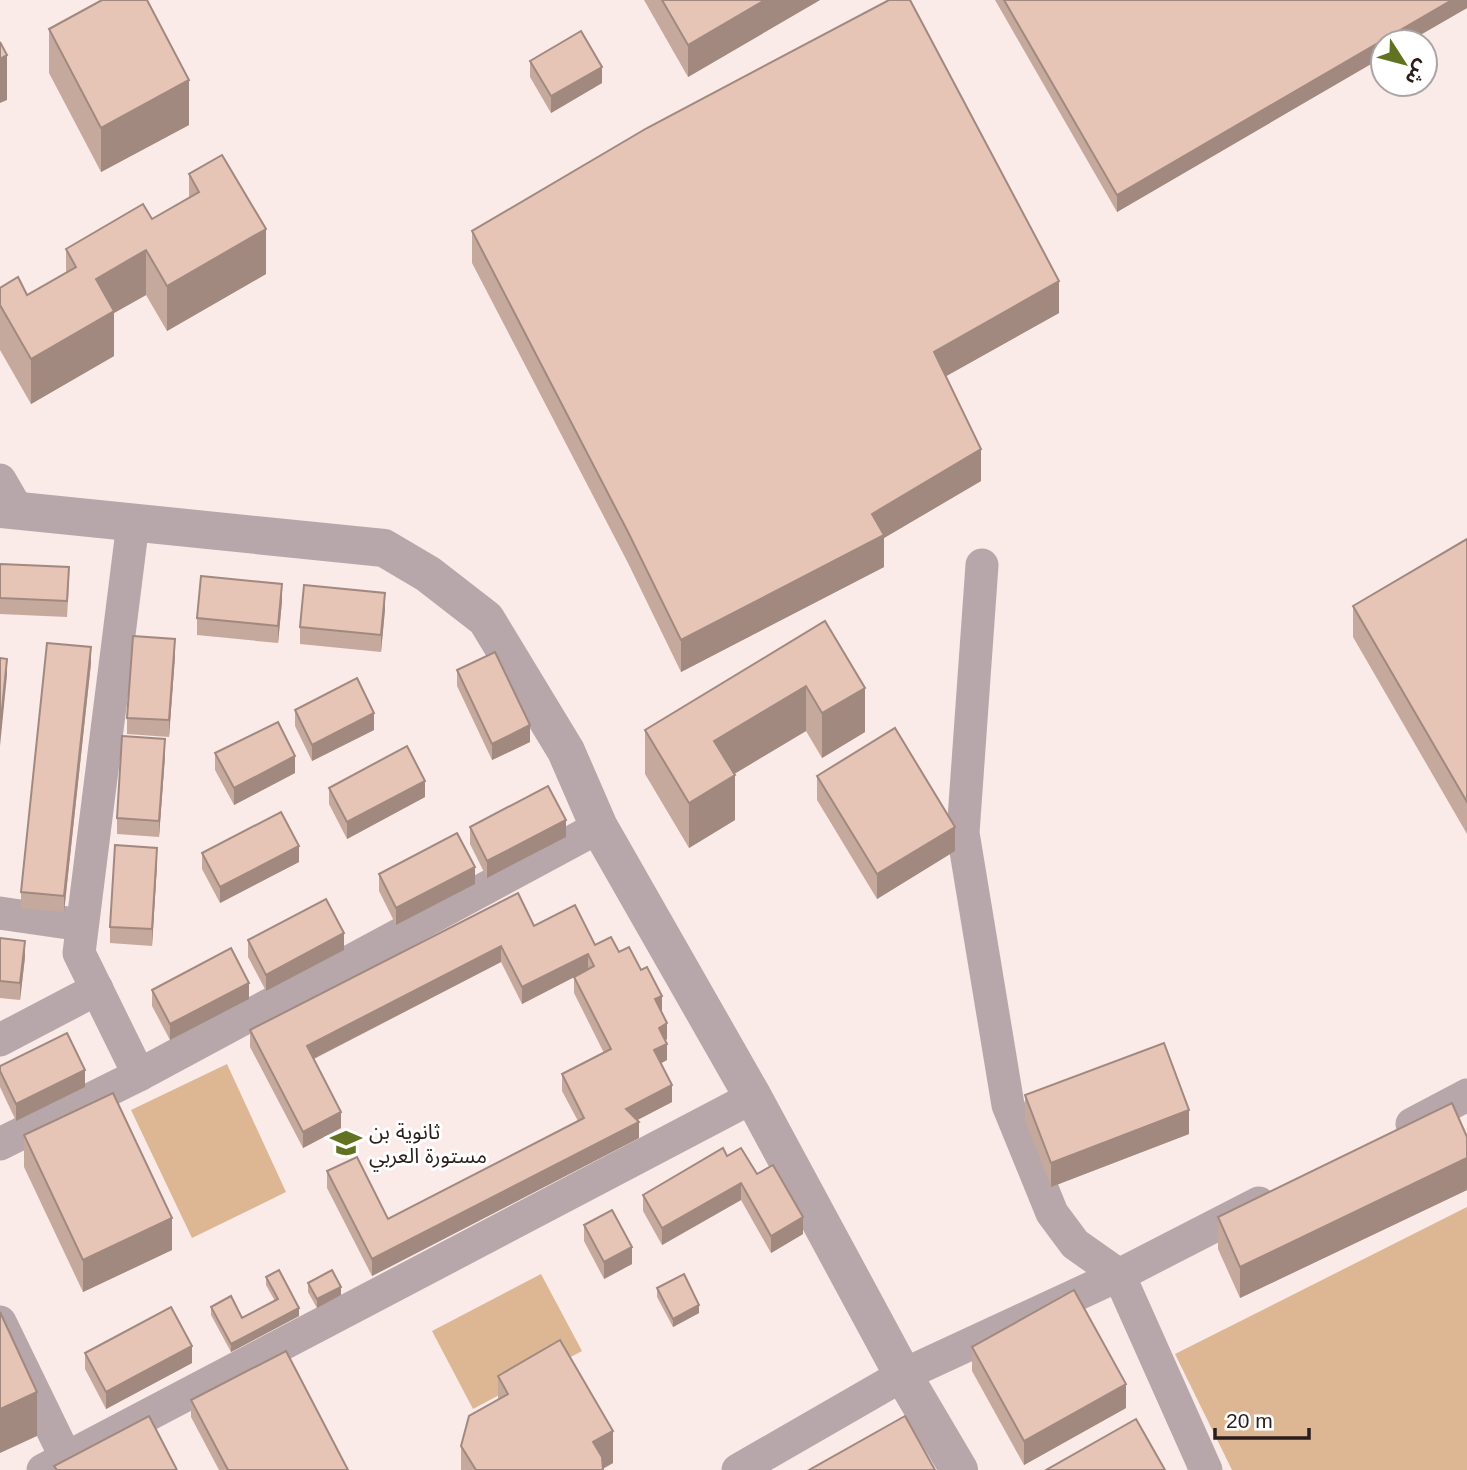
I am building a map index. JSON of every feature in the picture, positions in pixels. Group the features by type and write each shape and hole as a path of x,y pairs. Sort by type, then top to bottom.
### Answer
{"street":[{"path":"6,500 132,523 384,548 428,574 486,619 566,751 599,827 753,1097 903,1375 959,1470"},
{"path":"132,523 79,953 139,1076"},
{"path":"982,565 964,833 1008,1105 1052,1213 1075,1244 1119,1275 1206,1470"},
{"path":"0,1144 139,1076 599,827"},
{"path":"0,913 82,925"},
{"path":"8,1031 97,989"},
{"path":"1380,1140 1467,1096"},
{"path":"0,1322 55,1464 753,1097"},
{"path":"738,1470 903,1375 1119,1275 1281,1192"}],"shaded area":[{"path":"227,1064 286,1192 192,1238 131,1110"},
{"path":"1467,1207 1467,1470 1232,1470 1175,1354"},
{"path":"541,1274 582,1351 473,1409 432,1331"}],"building":[{"path":"102,0 147,0 189,80 101,128 49,29"},
{"path":"662,0 765,0 688,45"},
{"path":"889,0 910,0 1059,281 934,352 981,449 872,514 884,535 681,640 472,231 647,128"},
{"path":"1004,0 1452,0 1404,28 1369,28 1369,48 1117,195"},
{"path":"581,31 602,67 551,96 530,61"},
{"path":"0,42 7,55 0,59"},
{"path":"222,155 266,229 167,286 146,250 96,279 114,311 31,359 0,305 0,288 18,277 27,295 76,267 66,249 143,204 152,219 199,192 189,174"},
{"path":"1467,539 1467,802 1353,606"},
{"path":"0,564 69,567 67,601 0,598"},
{"path":"201,576 282,584 278,626 197,618"},
{"path":"304,585 385,593 381,635 300,627"},
{"path":"825,621 865,688 822,713 806,686 714,741 735,775 689,803 645,730"},
{"path":"133,636 175,639 169,720 127,718"},
{"path":"47,643 91,647 64,896 21,892"},
{"path":"495,652 530,725 492,744 457,670"},
{"path":"0,658 7,659 0,730"},
{"path":"357,678 374,713 312,745 295,710"},
{"path":"278,722 295,756 234,788 215,753"},
{"path":"895,728 955,827 877,874 817,776"},
{"path":"122,736 165,739 159,821 117,818"},
{"path":"407,746 425,781 347,822 329,788"},
{"path":"548,786 566,820 487,861 470,827"},
{"path":"281,812 299,846 220,887 202,853"},
{"path":"457,833 475,867 396,908 379,874"},
{"path":"115,845 157,848 152,929 110,927"},
{"path":"518,893 534,926 575,905 595,945 611,937 619,952 629,947 641,970 647,967 662,996 655,999 667,1023 659,1028 667,1044 654,1050 672,1085 626,1109 639,1122 372,1259 327,1171 357,1157 388,1219 584,1118 562,1074 611,1049 574,977 594,966 588,954 522,987 501,946 307,1046 341,1112 303,1132 250,1030"},
{"path":"326,899 344,933 266,975 248,940"},
{"path":"0,938 25,941 20,983 0,981"},
{"path":"231,948 249,983 170,1024 152,990"},
{"path":"67,1033 85,1070 16,1104 0,1066"},
{"path":"1164,1043 1189,1110 1051,1163 1025,1095"},
{"path":"113,1093 172,1218 83,1260 24,1135"},
{"path":"1452,1103 1467,1137 1467,1158 1240,1267 1218,1217"},
{"path":"723,1148 727,1156 741,1148 757,1174 773,1165 803,1217 771,1236 741,1183 662,1228 643,1195"},
{"path":"612,1210 632,1247 604,1262 584,1225"},
{"path":"279,1270 299,1308 231,1344 211,1307 231,1296 242,1318 278,1299 266,1277"},
{"path":"332,1270 341,1287 317,1299 308,1283"},
{"path":"684,1274 699,1305 673,1319 657,1288"},
{"path":"1074,1290 1126,1384 1024,1441 972,1347"},
{"path":"171,1307 192,1346 106,1392 85,1353"},
{"path":"0,1312 37,1392 0,1409"},
{"path":"560,1340 613,1431 593,1442 602,1457 603,1470 476,1470 461,1446 469,1416 508,1394 498,1376"},
{"path":"286,1351 348,1470 228,1470 191,1400"},
{"path":"149,1416 177,1470 57,1470 54,1466"},
{"path":"905,1416 935,1470 809,1470"},
{"path":"1136,1419 1165,1470 1046,1470"}],"place":[{"name":"ثانوية بن مستورة العربي","path":"346,1143"}]}
